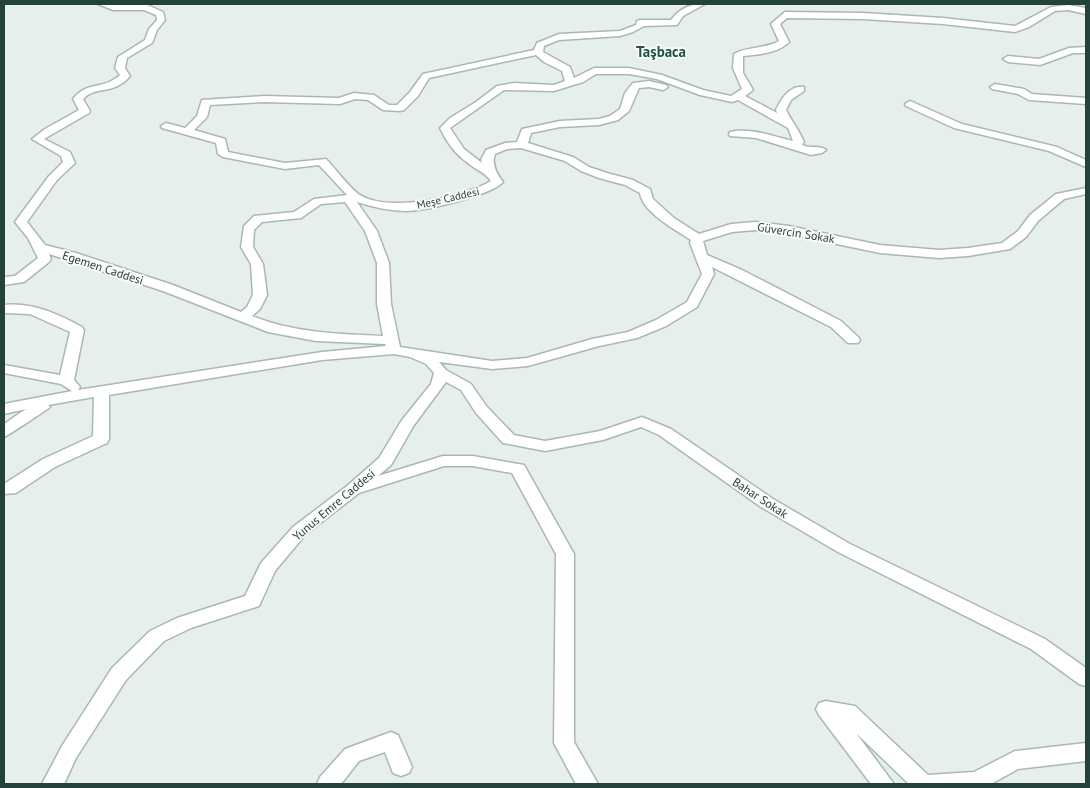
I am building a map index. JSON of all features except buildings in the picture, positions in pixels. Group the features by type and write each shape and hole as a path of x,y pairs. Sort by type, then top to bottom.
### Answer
{"street":[{"path":"4,281 19,279 46,259 33,236 21,222 53,178 69,163 66,154 37,139 46,131 72,121 85,111 78,99 85,91 115,85 125,76 120,68 123,58 149,40 153,29 161,20 160,14 145,7 113,7 102,4"},
{"path":"538,52 540,45 558,37 617,35 630,32 640,26 640,23 674,23 680,14 701,4"},
{"path":"522,145 526,131 562,124 601,123 622,114 626,109 630,91 636,85 649,84 703,96 735,97 748,90 740,80 736,60 739,54 772,49 784,42 775,24 785,15 863,16 943,21 1008,29 1026,26 1050,10 1064,8 1086,11"},
{"path":"1008,59 1040,62 1072,50 1086,50"},
{"path":"538,52 540,56 567,68 570,74 570,82 580,80 594,71 629,71 659,77 700,92 735,97 752,102 792,126 799,142 795,145"},
{"path":"187,132 202,117 206,102 264,99 340,101 354,96 370,97 387,108 400,108 414,94 426,76 538,52"},
{"name":"Meşe Caddesi","path":"356,198 384,206 402,208 426,205 474,194 490,187 497,182 491,171 472,161 449,138 445,128 454,117 481,103 491,93 506,87 551,89 570,82"},
{"path":"995,87 1021,91 1028,97 1086,101"},
{"path":"786,123 781,110 786,98 801,89"},
{"path":"910,104 958,126 1053,149 1086,164"},
{"path":"166,126 221,142 223,154 285,166 322,161 356,198"},
{"path":"734,134 756,135 795,145 802,149 818,152 821,150"},
{"path":"413,353 492,365 528,362 597,342 632,336 661,323 692,304 708,274 696,243 698,239 670,221 647,200 646,191 638,186 602,176 551,152 522,145 505,146 490,152 487,160 491,171"},
{"name":"Güvercin Sokak","path":"698,239 731,228 755,226 789,230 880,249 939,254 968,252 1006,246 1022,234 1034,218 1060,196 1086,191"},
{"path":"241,318 253,309 260,295 257,264 247,248 248,229 258,219 297,215 318,201 356,198"},
{"path":"356,198 350,201 372,232 383,264 384,304 392,345"},
{"name":"Egemen Caddesi","path":"40,248 72,256 113,272 168,288 273,329 316,337 392,345"},
{"path":"700,257 737,273 836,324 853,340"},
{"path":"4,309 29,311 53,317 77,330 62,393 21,418 4,432"},
{"path":"4,409 62,393 102,392 392,345 431,361 441,373"},
{"path":"4,369 62,393"},
{"name":"Bahar Sokak","path":"441,373 466,387 481,410 509,439 545,446 603,435 642,422 665,432 775,508 844,548 1038,644 1086,678"},
{"name":"Yunus Emre Caddesi","path":"53,784 69,752 118,674 157,636 184,623 252,601 267,568 299,531 353,490 385,461 407,423 438,385 441,373"},
{"path":"4,489 10,489 49,463 102,439 102,392"},
{"path":"516,440 518,469 565,554 564,743 587,784"},
{"path":"353,490 443,461 474,461 518,469"},
{"path":"883,784 826,709 848,712 923,784"},
{"path":"328,784 352,755 391,741 401,767"},
{"path":"930,784 977,781 1015,760 1086,752"}],"district":[{"name":"Taşbaca","path":"661,52"}]}
